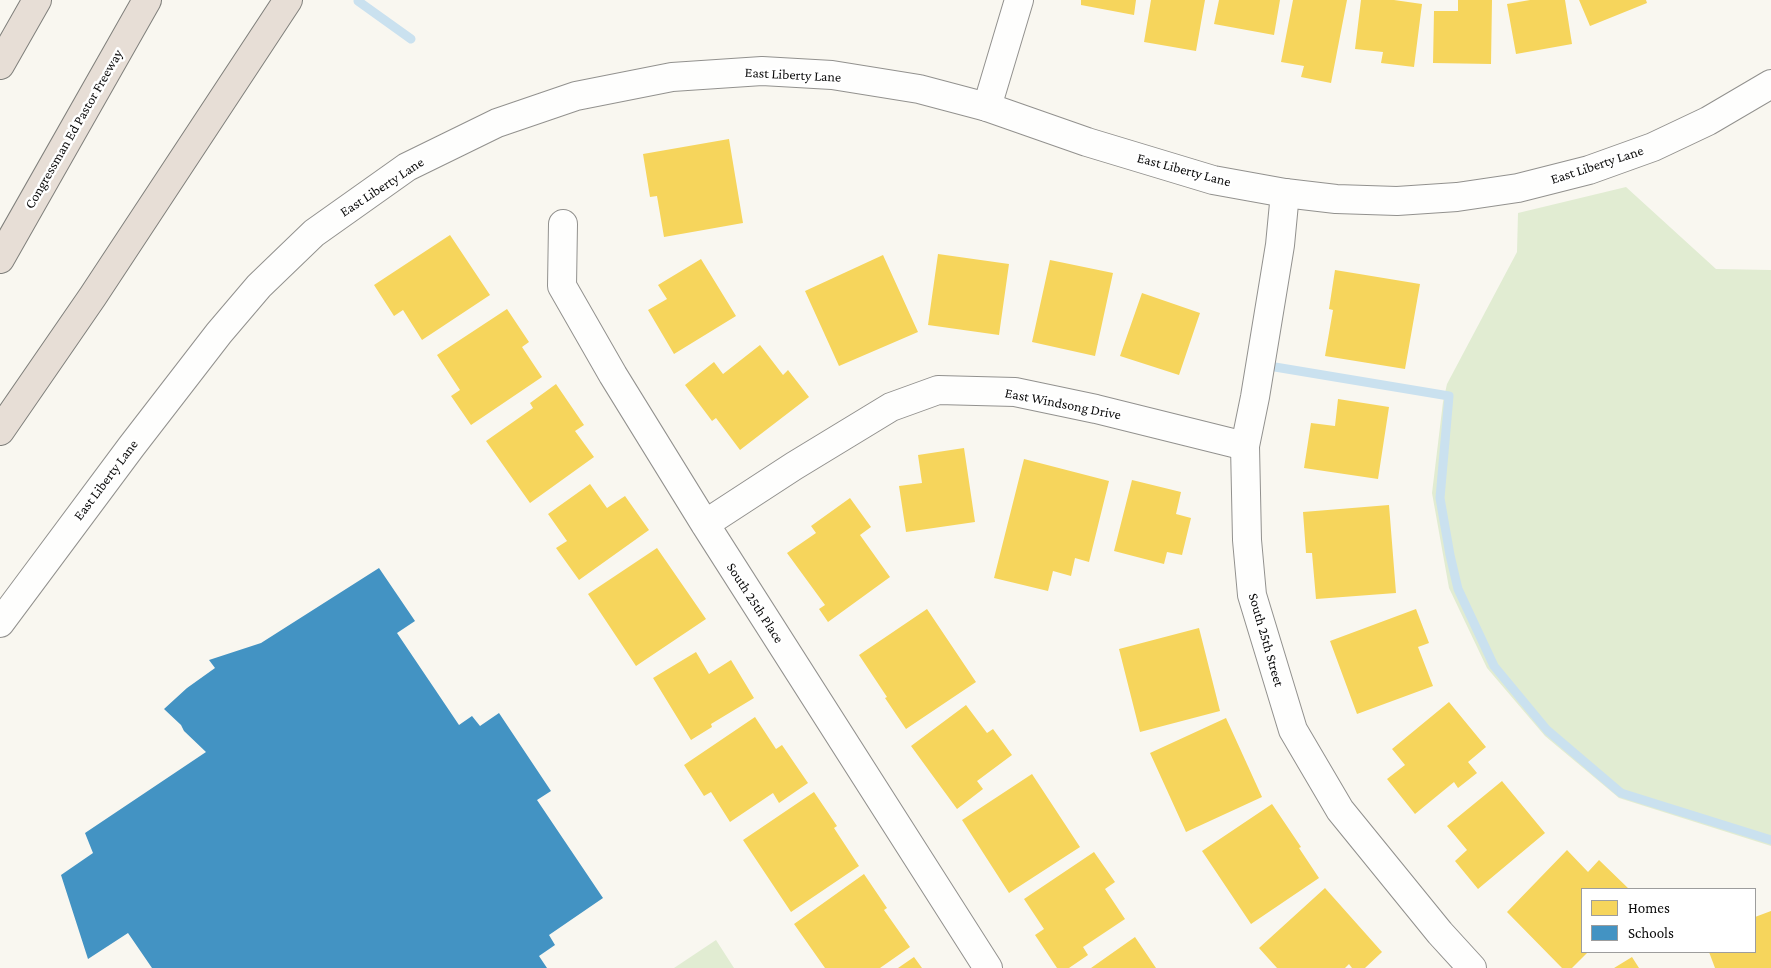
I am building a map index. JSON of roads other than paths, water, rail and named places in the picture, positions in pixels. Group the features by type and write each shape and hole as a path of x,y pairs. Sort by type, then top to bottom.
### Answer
{"highway":[{"path":"0,65 37,0"},
{"name":"Congressman Ed Pastor Freeway","path":"0,259 148,0"},
{"path":"0,431 98,288 288,0"}],"street":[{"path":"987,107 1019,0"},
{"name":"East Liberty Lane","path":"0,623 131,446 219,333 259,286 314,233 407,167 497,123 576,96 672,77 762,71 832,75 919,89 987,107 1088,142 1213,180 1286,193 1336,199 1397,201 1457,197 1518,188 1589,170 1653,147 1708,121 1771,84"},
{"name":"South 25th Street","path":"1286,193 1280,244 1255,398 1245,446 1246,540 1252,595 1293,730 1340,810 1440,933 1472,968"},
{"name":"South 25th Place","path":"563,224 562,286 613,375 705,524 988,968"},
{"name":"East Windsong Drive","path":"705,524 890,407 938,390 1015,392 1096,409 1245,446"}],"waterway":[{"path":"358,1 411,39"},
{"path":"1263,365 1449,396 1440,498 1458,589 1494,666 1547,730 1621,793 1771,840"}]}
